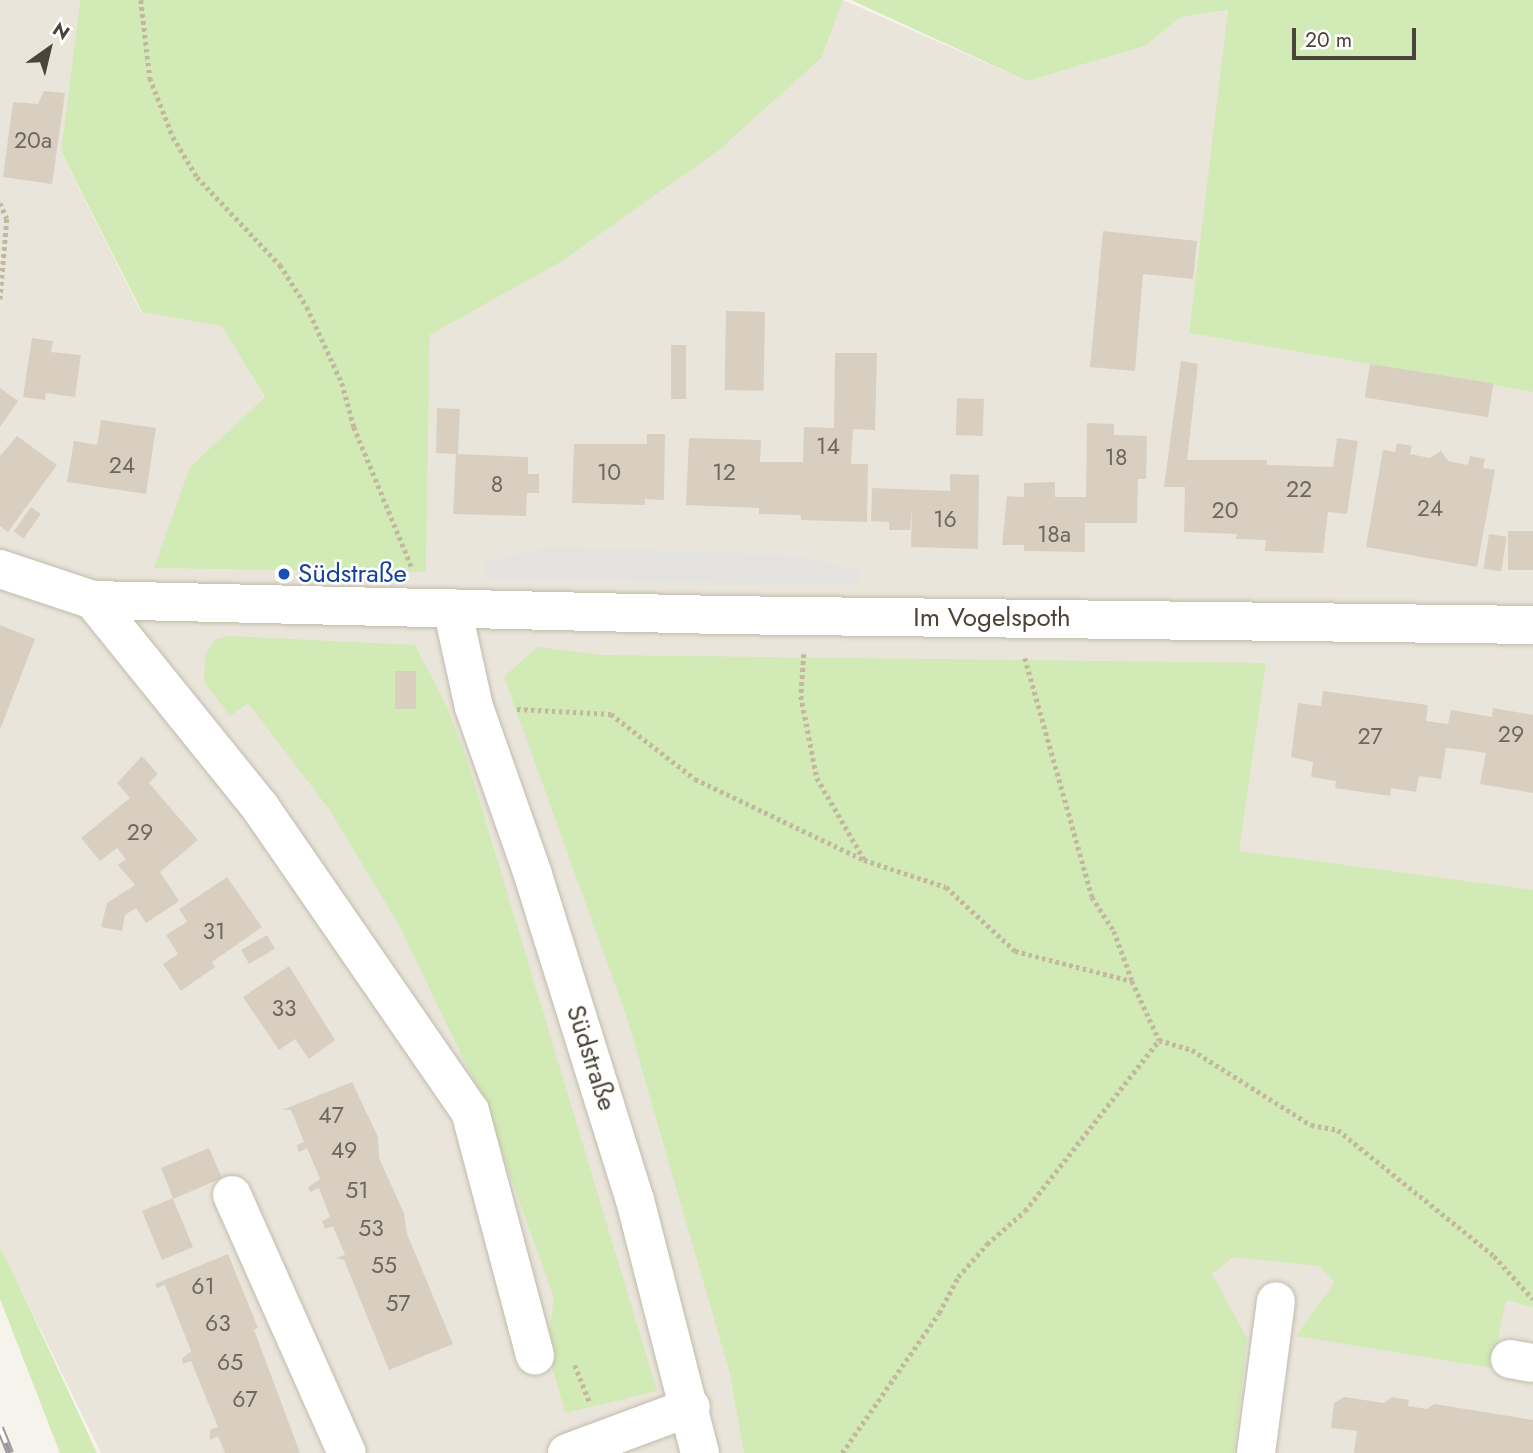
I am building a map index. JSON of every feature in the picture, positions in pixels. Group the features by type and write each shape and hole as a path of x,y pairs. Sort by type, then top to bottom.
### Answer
{"street":[{"path":"0,569 93,600 434,607"},
{"path":"93,600 260,807 470,1111 535,1356"},
{"name":"Im Vogelspoth","path":"434,607 806,616 1533,625"},
{"name":"Südstraße","path":"434,607 474,707 533,875 635,1200 691,1407 700,1453"},
{"path":"232,1195 347,1453"},
{"path":"1256,1453 1276,1301"},
{"path":"567,1453 691,1407"}],"path":[{"path":"141,0 150,78 173,137 197,177 280,265 307,307 342,383 354,427 434,607"},
{"path":"0,203 7,219 0,301"},
{"path":"806,616 801,696 817,778 864,860"},
{"path":"1023,618 1026,666 1092,897 1114,931 1132,981 1159,1040 1192,1050 1311,1125 1338,1130 1494,1256 1533,1299"},
{"path":"474,707 611,714 695,779 864,860 946,887 1015,951 1132,981"},
{"path":"842,1453 939,1313 958,1277 1025,1211 1159,1040"}],"shaded area":[{"path":"0,0 80,0 61,152 141,312 222,325 265,398 190,467 426,572 430,335 559,263 822,57 843,0 1027,81 1145,46 1181,17 1229,10 1189,333 1533,392 1533,1453 101,1453 0,1247"},
{"path":"552,546 802,556 859,571 857,585 485,578 482,563"}],"green space":[{"path":"80,0 843,0 822,57 719,150 559,263 430,335 426,572 154,568 190,467 265,397 222,326 142,312 61,151"},
{"path":"851,0 1533,0 1533,392 1189,333 1228,10 1181,17 1145,46 1027,81"},
{"path":"230,636 415,645 445,703 467,759 657,1391 565,1413 547,1349 554,1298 484,1102 399,925 329,809 248,703 230,716 204,682 205,655 216,639"},
{"path":"537,647 602,655 1266,663 1239,851 1533,890 1533,1307 1506,1300 1492,1368 1296,1336 1335,1282 1319,1266 1233,1257 1212,1274 1247,1338 1234,1453 744,1453 730,1374 627,1018 504,677"},
{"path":"0,1247 97,1453 60,1453 0,1299"}],"building":[{"path":"44,91 65,93 52,184 3,177 13,102 38,104"},
{"path":"1103,231 1197,241 1193,279 1143,274 1135,371 1090,367"},
{"path":"726,311 765,312 764,391 725,390"},
{"path":"32,338 53,341 51,352 81,355 75,397 46,393 45,400 23,397"},
{"path":"671,345 686,345 686,399 671,399"},
{"path":"835,353 877,353 875,430 853,429 851,464 868,464 867,522 801,520 801,515 759,514 759,508 686,505 689,438 761,440 760,462 803,462 804,427 834,428"},
{"path":"1181,361 1198,364 1187,460 1267,460 1267,465 1333,467 1337,438 1358,441 1347,514 1328,512 1323,553 1265,551 1266,540 1236,539 1237,534 1184,532 1185,487 1164,487"},
{"path":"1370,364 1493,384 1488,417 1365,398"},
{"path":"0,388 18,401 0,427"},
{"path":"957,398 984,399 983,436 956,435"},
{"path":"437,408 460,409 458,454 528,457 528,474 539,474 539,493 527,493 526,516 453,514 456,454 436,453"},
{"path":"101,420 156,428 146,494 67,482 74,441 97,445"},
{"path":"1087,423 1114,424 1114,435 1147,436 1146,479 1138,479 1137,523 1085,523 1085,552 1024,551 1024,545 1002,545 1007,496 1024,497 1024,483 1055,482 1055,497 1086,497"},
{"path":"647,434 665,434 664,500 645,499 645,505 572,503 574,444 647,444"},
{"path":"17,436 57,465 8,532 0,526 0,456"},
{"path":"1397,443 1412,446 1410,454 1430,458 1441,451 1448,461 1468,465 1470,456 1485,459 1483,468 1495,470 1477,567 1366,547 1383,450 1395,452"},
{"path":"950,474 979,475 978,549 911,547 912,508 910,530 889,530 889,522 871,521 872,488 950,491"},
{"path":"31,507 41,514 24,538 14,532"},
{"path":"1508,531 1533,531 1533,570 1508,570"},
{"path":"1489,534 1507,537 1501,571 1484,569"},
{"path":"0,625 35,639 0,730"},
{"path":"395,671 416,671 416,709 395,709"},
{"path":"1323,691 1428,705 1426,721 1448,724 1451,710 1492,717 1493,708 1533,715 1533,793 1480,784 1486,753 1446,748 1441,779 1419,776 1416,792 1391,788 1390,796 1335,788 1336,781 1311,777 1313,762 1291,757 1298,703 1321,706"},
{"path":"142,756 158,774 149,783 198,840 160,872 179,901 146,923 136,908 125,915 122,931 101,927 107,903 135,885 118,865 126,859 117,848 100,861 81,838 130,798 117,783"},
{"path":"227,877 262,927 212,962 215,967 181,991 163,964 178,954 166,935 187,922 179,909"},
{"path":"267,935 275,949 249,964 241,950"},
{"path":"289,966 335,1040 309,1059 295,1039 279,1050 243,997"},
{"path":"352,1082 378,1137 379,1158 404,1213 407,1234 453,1344 389,1370 344,1260 336,1258 345,1255 333,1226 325,1229 322,1221 330,1217 319,1188 310,1192 308,1187 320,1179 307,1148 299,1152 297,1145 304,1142 291,1110 282,1110"},
{"path":"209,1148 222,1178 173,1199 193,1247 162,1260 142,1211 173,1198 161,1168"},
{"path":"228,1254 258,1328 254,1330 300,1453 225,1453 218,1436 210,1440 210,1430 218,1427 191,1361 183,1364 182,1359 191,1351 165,1285 157,1288 155,1284"},
{"path":"1344,1397 1384,1403 1392,1397 1409,1400 1408,1406 1427,1409 1434,1404 1533,1420 1533,1453 1354,1453 1357,1431 1331,1428 1334,1403"}],"railway":[{"path":"0,1428 10,1453"}],"place":[{"name":"Südstraße","path":"284,574"}]}
